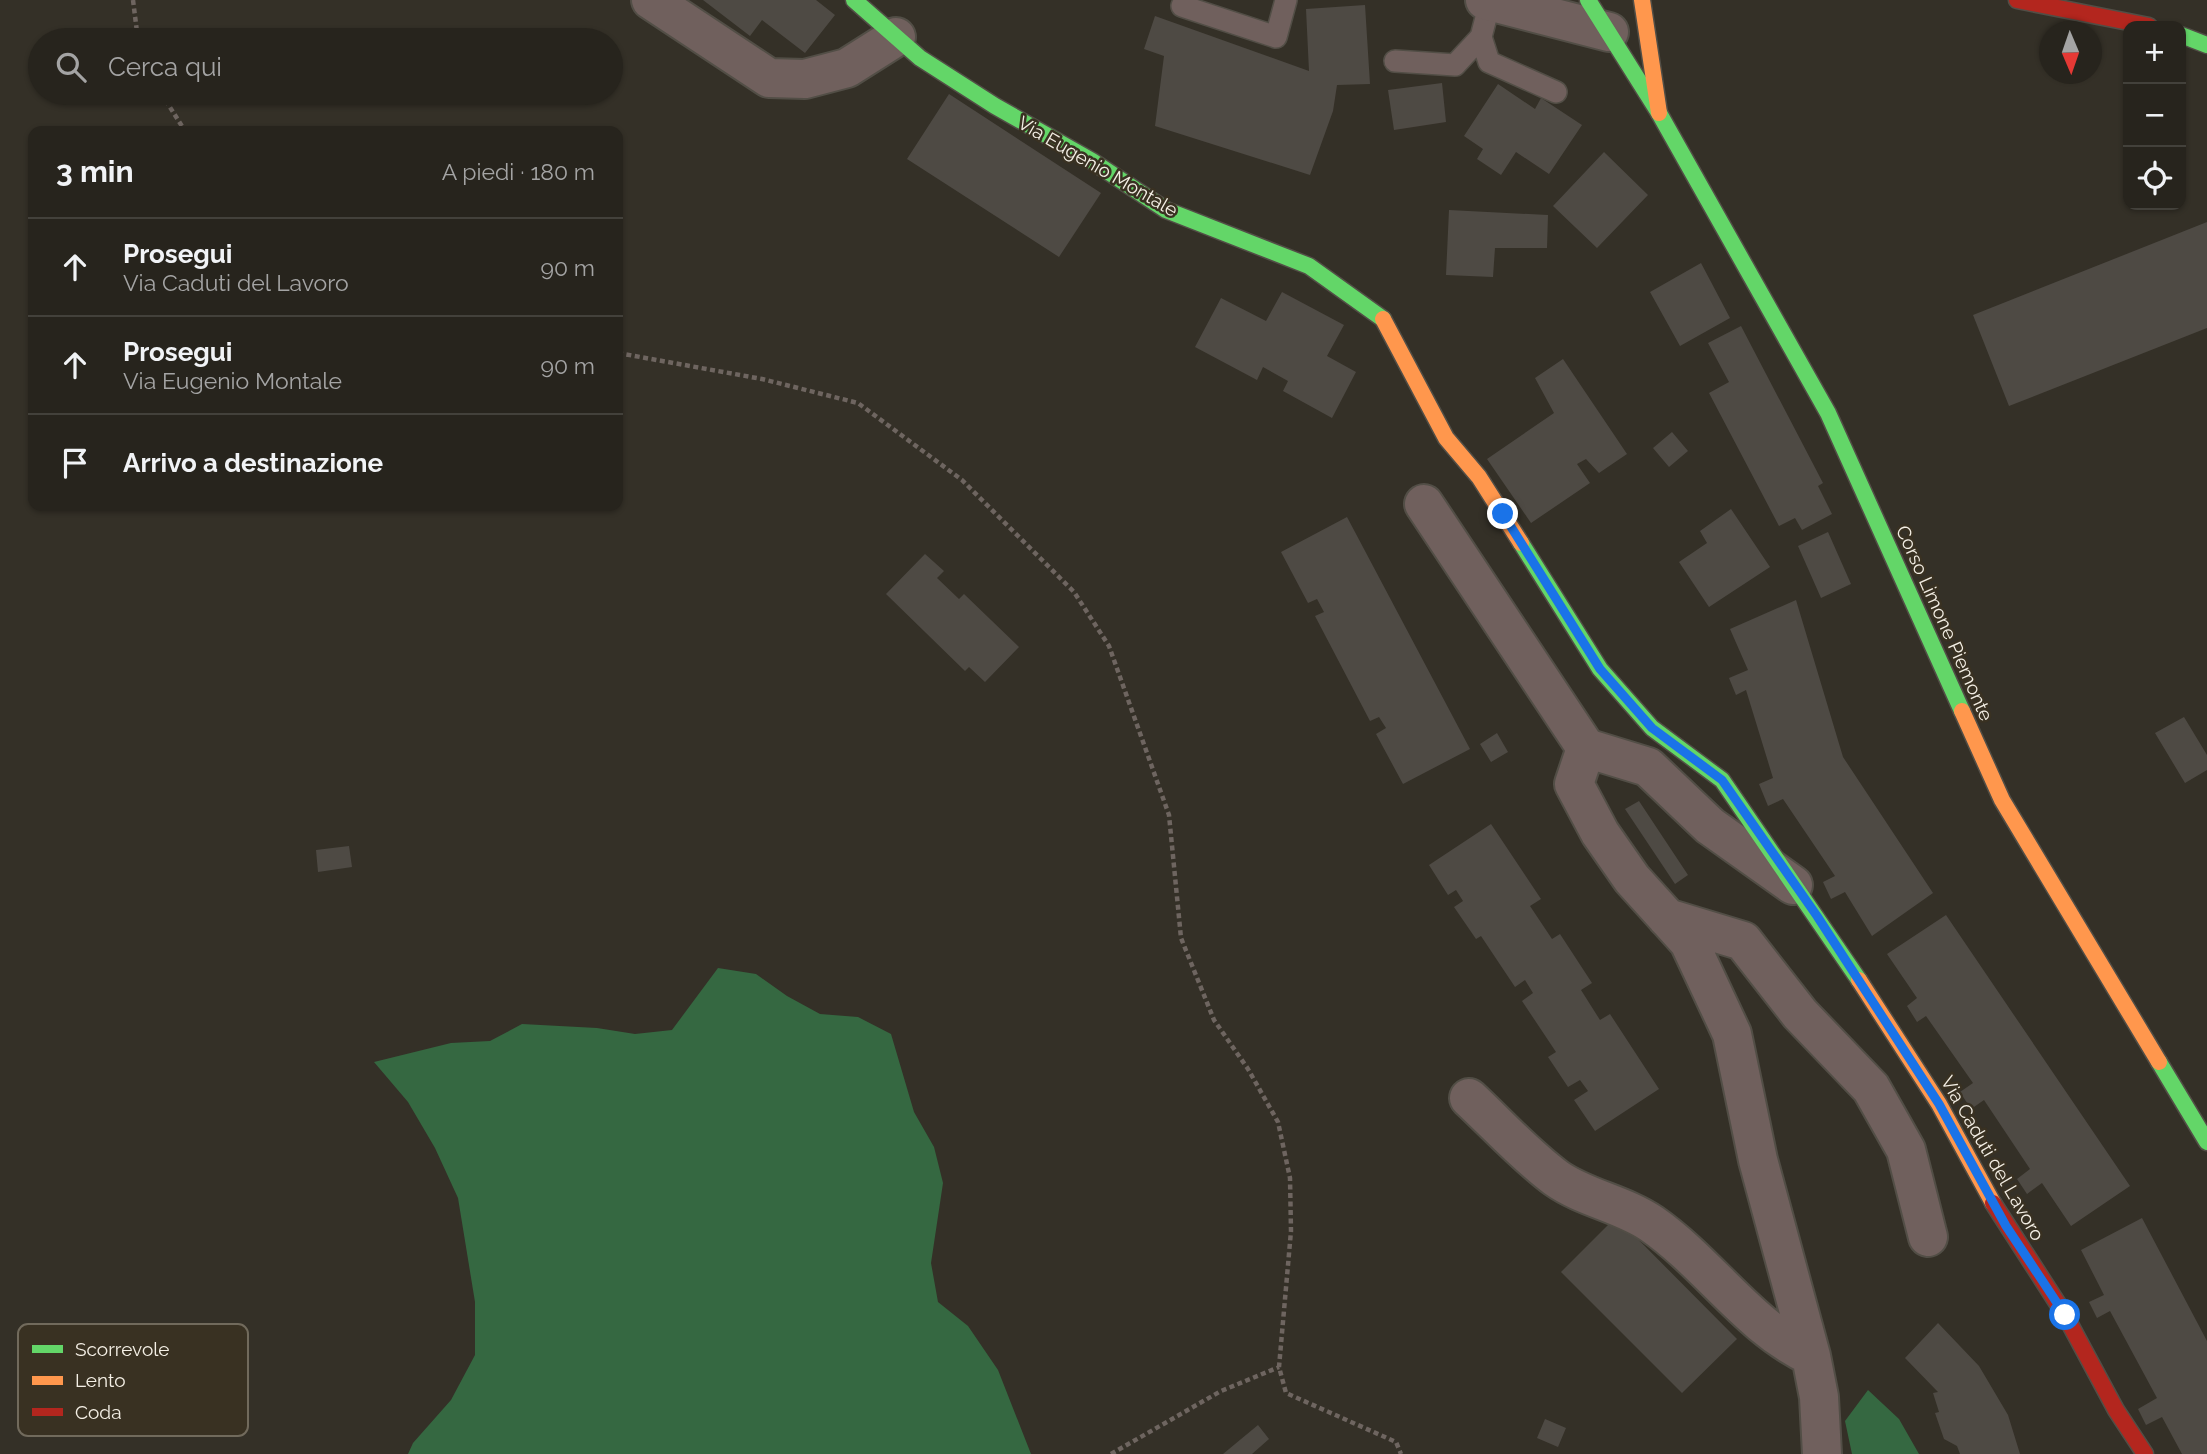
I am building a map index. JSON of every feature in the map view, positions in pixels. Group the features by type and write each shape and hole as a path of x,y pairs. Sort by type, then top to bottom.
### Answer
{"main road":[{"name":"Via Eugenio Montale","path":"854,0 930,65 1092,161 1167,210 1309,266 1387,322 1446,438 1479,477 1600,669 1652,728 1722,780 1798,888"},
{"name":"Corso Limone Piemonte","path":"1587,0 1660,113 1828,412 2002,800 2207,1142"},
{"path":"1642,0 1660,113"},
{"path":"2017,0 2123,21"},
{"path":"2186,37 2207,45"},
{"name":"Via Caduti del Lavoro","path":"1798,888 1939,1104 2006,1226 2065,1315 2116,1410 2145,1454"}],"street":[{"path":"651,0 769,78 804,79 847,68 896,37"},
{"path":"1485,13 1609,32"},
{"path":"1424,504 1586,748 1648,767 1710,826 1798,888"},
{"path":"1586,748 1574,784 1600,833 1632,879 1689,942 1732,1034 1758,1160 1811,1356 1819,1398 1822,1454"},
{"path":"1667,918 1743,941 1800,1014 1871,1088 1906,1150 1928,1237"},
{"path":"1469,1098 1557,1179 1651,1223 1719,1281 1760,1323 1787,1345 1811,1356"}],"lane":[{"path":"1182,6 1276,37 1286,0"},
{"path":"1395,61 1455,65 1485,13"},
{"path":"1485,13 1489,62 1556,92"}],"path":[{"path":"132,0 136,28"},
{"path":"169,105 182,126"},
{"path":"623,354 762,379 858,403 962,480 1074,592 1109,646 1169,814 1181,938 1214,1020 1248,1069 1278,1122 1290,1178 1291,1231 1279,1367 1286,1393 1396,1442 1401,1454"},
{"path":"1111,1454 1221,1391 1279,1367"}],"green space":[{"path":"718,968 756,974 787,996 820,1014 858,1017 891,1034 914,1112 934,1147 943,1183 931,1263 938,1302 968,1326 998,1370 1031,1454 408,1454 413,1443 451,1400 475,1355 475,1302 458,1198 435,1148 408,1102 374,1062 451,1043 490,1041 522,1024 597,1028 635,1034 672,1030"},
{"path":"1868,1390 1899,1419 1919,1454 1852,1454 1845,1421"}],"building":[{"path":"703,0 816,0 835,15 805,53 762,20 750,36"},
{"path":"1365,5 1370,84 1337,85 1333,111 1310,175 1155,126 1164,56 1144,49 1155,16 1309,71 1306,9"},
{"path":"1442,83 1446,122 1394,130 1388,90"},
{"path":"1498,84 1535,109 1541,98 1582,125 1549,174 1516,152 1501,175 1477,159 1483,149 1464,136"},
{"path":"949,94 1101,193 1059,257 907,159"},
{"path":"1604,152 1648,195 1597,248 1553,206"},
{"path":"1449,210 1548,215 1547,248 1495,248 1493,277 1446,275"},
{"path":"2207,222 2207,328 2009,406 1973,315"},
{"path":"1701,263 1730,318 1680,346 1650,292"},
{"path":"1282,292 1344,325 1327,356 1356,372 1332,418 1283,391 1288,381 1263,367 1257,380 1195,347 1221,298 1266,321"},
{"path":"1741,326 1823,483 1818,486 1832,514 1802,530 1795,518 1779,526 1709,393 1729,382 1708,343"},
{"path":"1563,359 1627,454 1599,473 1586,459 1577,464 1590,483 1531,523 1487,459 1554,413 1535,378"},
{"path":"1672,432 1688,451 1669,467 1653,448"},
{"path":"1731,509 1770,567 1709,607 1679,562 1707,543 1700,531"},
{"path":"1347,517 1470,749 1403,784 1376,734 1386,728 1379,717 1370,721 1315,616 1324,612 1317,599 1308,603 1281,552"},
{"path":"1828,532 1851,584 1821,598 1798,546"},
{"path":"925,554 944,571 937,578 959,599 964,594 1019,647 985,682 969,667 965,671 886,594"},
{"path":"1796,600 1843,757 1933,893 1872,936 1845,892 1831,899 1823,882 1835,876 1783,799 1768,806 1759,784 1773,778 1746,690 1736,695 1729,678 1748,670 1730,629"},
{"path":"2184,717 2207,755 2207,770 2185,783 2155,733"},
{"path":"1497,733 1508,752 1491,762 1480,744"},
{"path":"1639,801 1688,875 1675,884 1625,809"},
{"path":"1491,824 1541,899 1530,906 1552,939 1560,934 1592,983 1581,990 1600,1020 1610,1014 1659,1089 1595,1131 1574,1100 1588,1091 1580,1080 1568,1087 1548,1057 1556,1052 1522,1001 1533,993 1525,980 1515,987 1481,936 1476,939 1454,907 1463,901 1456,890 1448,895 1429,865"},
{"path":"349,846 352,867 318,872 316,850"},
{"path":"1946,915 2130,1186 2071,1226 2042,1183 2027,1194 2017,1179 2030,1169 1984,1100 1971,1109 1960,1092 1973,1083 1926,1016 1917,1022 1907,1006 1917,998 1887,954"},
{"path":"1616,1217 1737,1339 1682,1393 1561,1272"},
{"path":"2142,1218 2207,1341 2207,1454 2182,1454 2162,1417 2146,1425 2138,1409 2157,1398 2110,1311 2097,1318 2089,1302 2104,1295 2081,1250"},
{"path":"1938,1323 1979,1366 2008,1415 2020,1454 1960,1454 1957,1446 1944,1439 1935,1413 1939,1412 1933,1393 1938,1392 1905,1358"},
{"path":"1545,1419 1566,1428 1558,1447 1537,1438"},
{"path":"1258,1425 1269,1439 1252,1454 1223,1454"}],"traffic: fast":[{"path":"854,0 920,58 995,106 1092,161 1166,210 1309,266 1383,319"},
{"path":"1588,0 1659,113 1828,413 1962,711"},
{"path":"2186,37 2207,45"},
{"path":"1521,543 1600,669 1652,728 1722,780 1859,980"},
{"path":"2159,1062 2207,1142"}],"traffic: slow":[{"path":"1642,0 1659,113"},
{"path":"1383,319 1446,438 1479,477 1521,543"},
{"path":"1962,711 2002,800 2159,1062"},
{"path":"1859,980 1939,1104 1993,1203"}],"traffic: jam":[{"path":"2017,0 2124,21"},
{"path":"1993,1203 2065,1315 2116,1410 2145,1454"}],"route":[{"path":"1503,514 1600,669 1652,728 1722,780 1817,916 1939,1104 2006,1226 2065,1315"}]}
